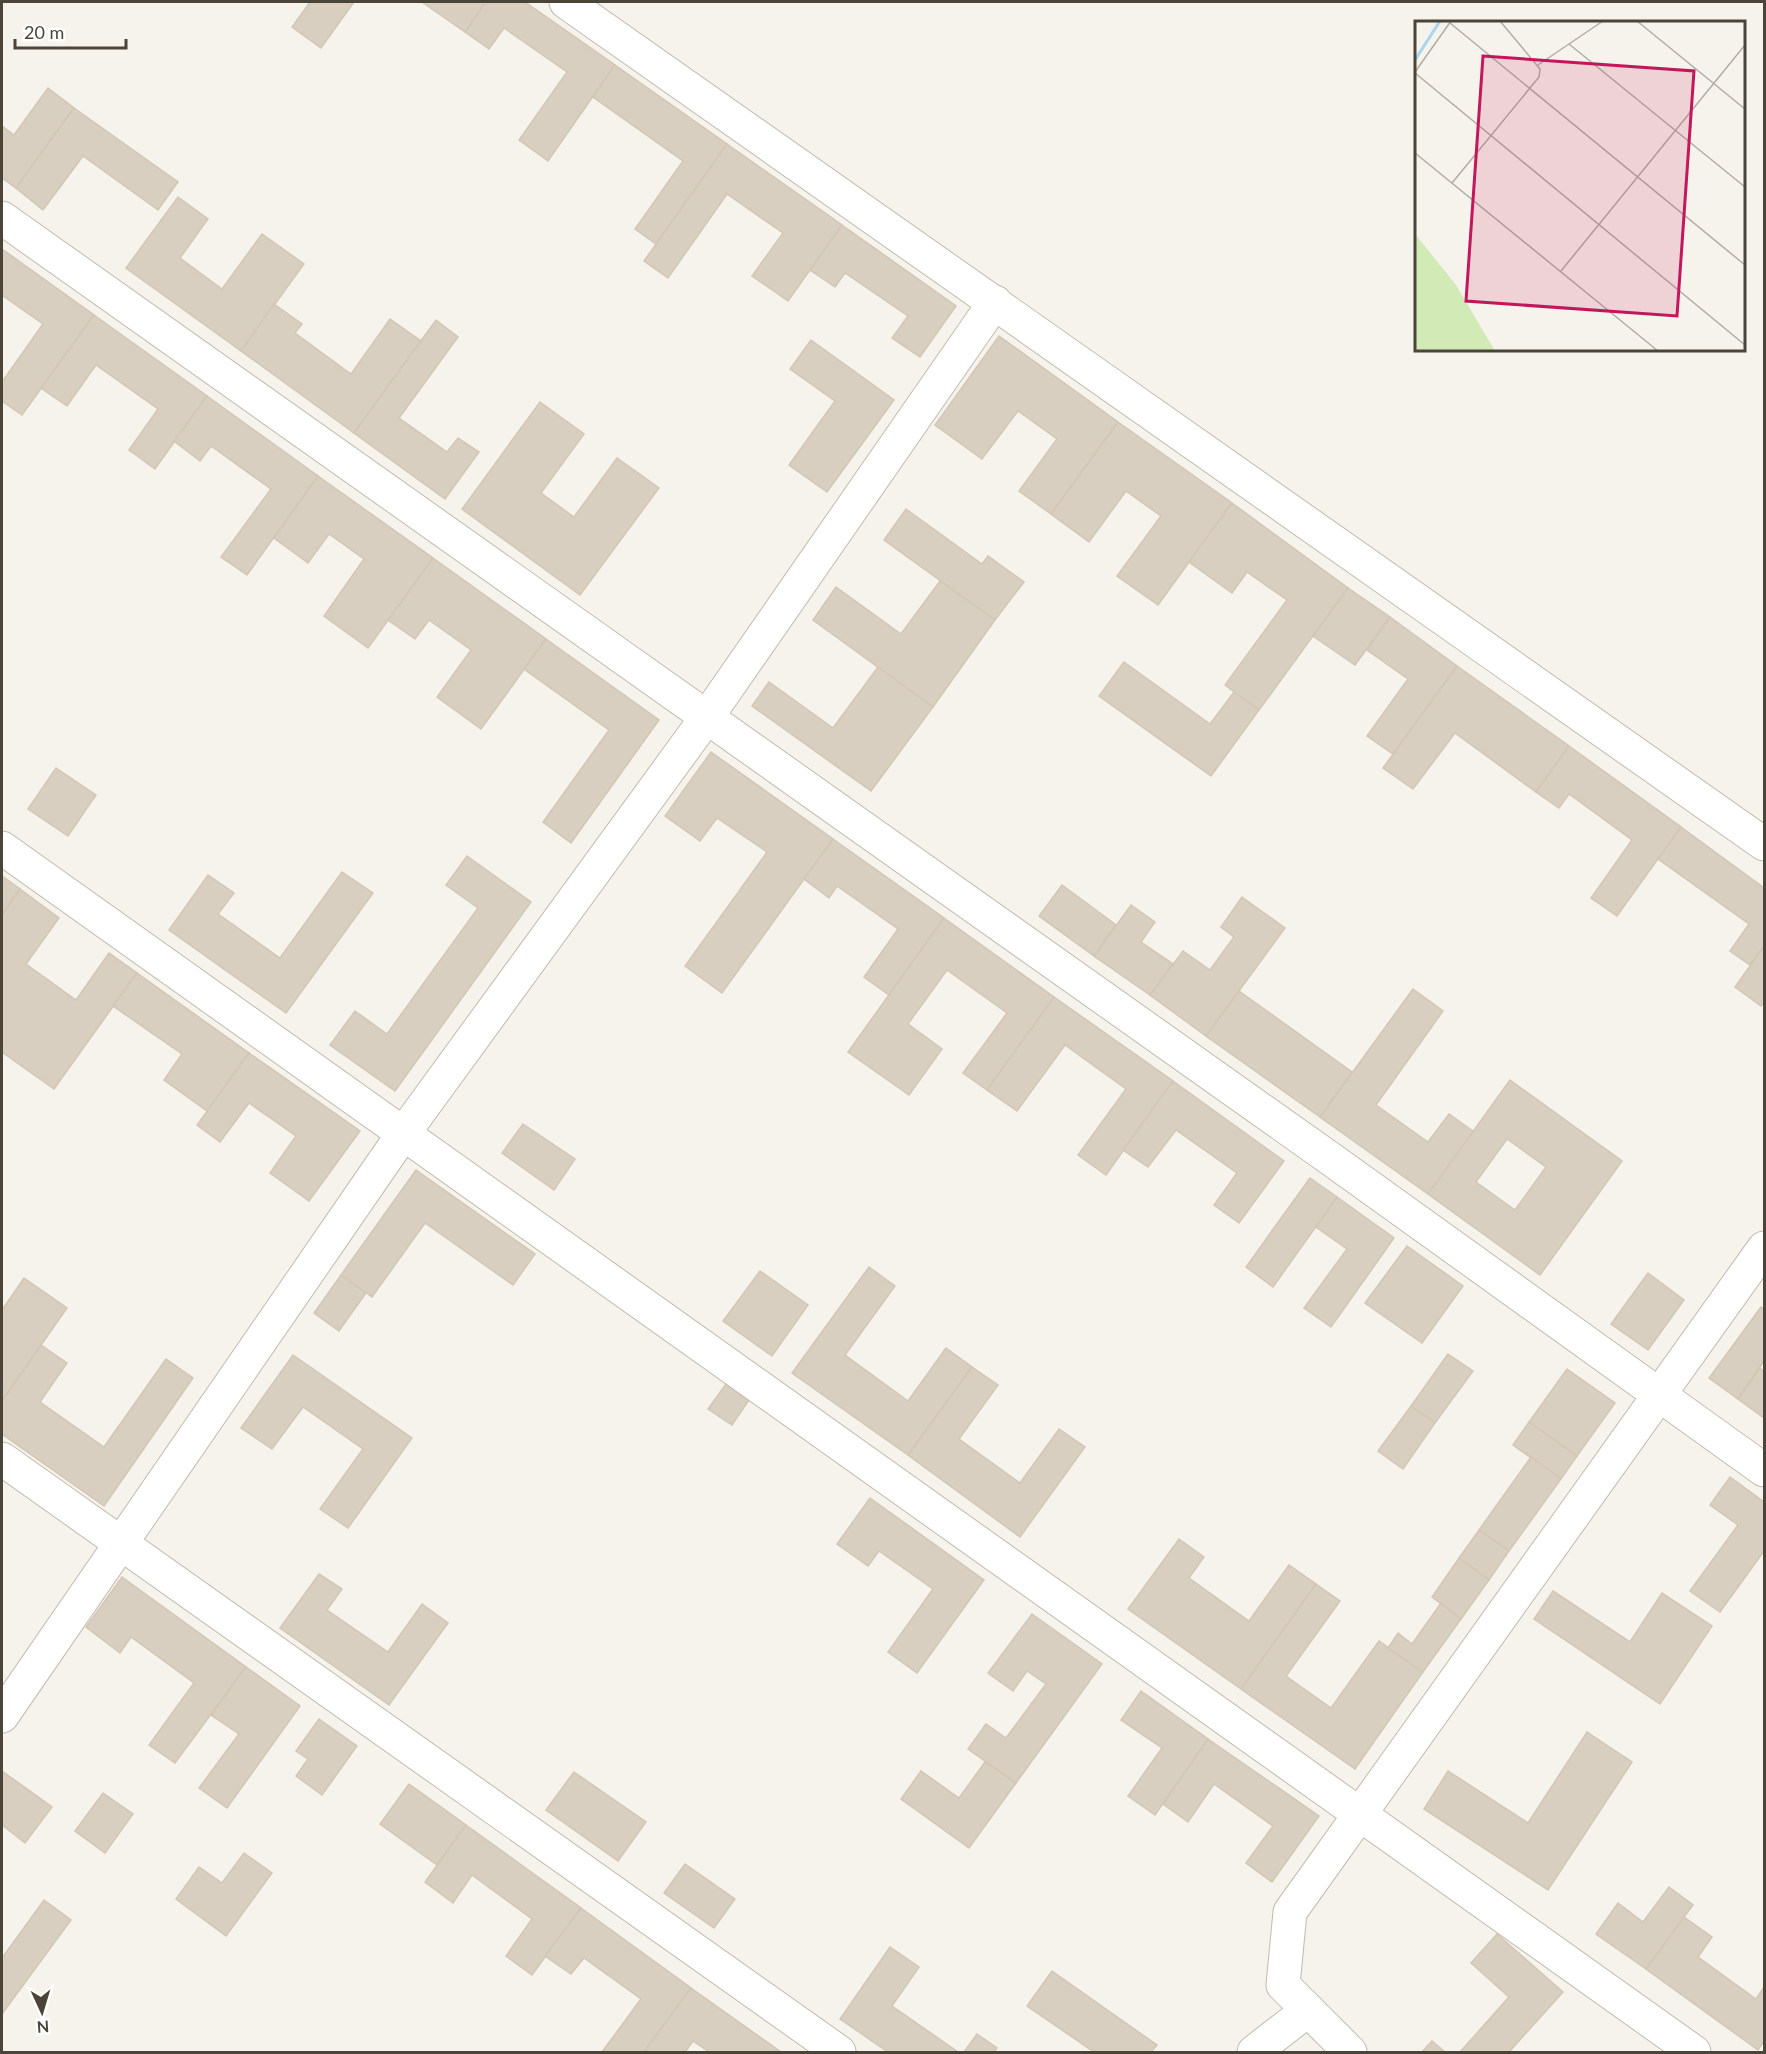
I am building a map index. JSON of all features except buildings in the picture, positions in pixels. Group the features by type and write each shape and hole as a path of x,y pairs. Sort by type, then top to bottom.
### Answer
{"street":[{"path":"566,2 1764,844"},
{"path":"2,218 1764,1470"},
{"path":"2,1716 403,1134 707,717 995,302"},
{"path":"2,848 1694,2052"},
{"path":"1350,2052 1283,1985 1290,1912 1764,1248"},
{"path":"2,1459 839,2052"},
{"path":"1254,2052 1308,2010"}]}
